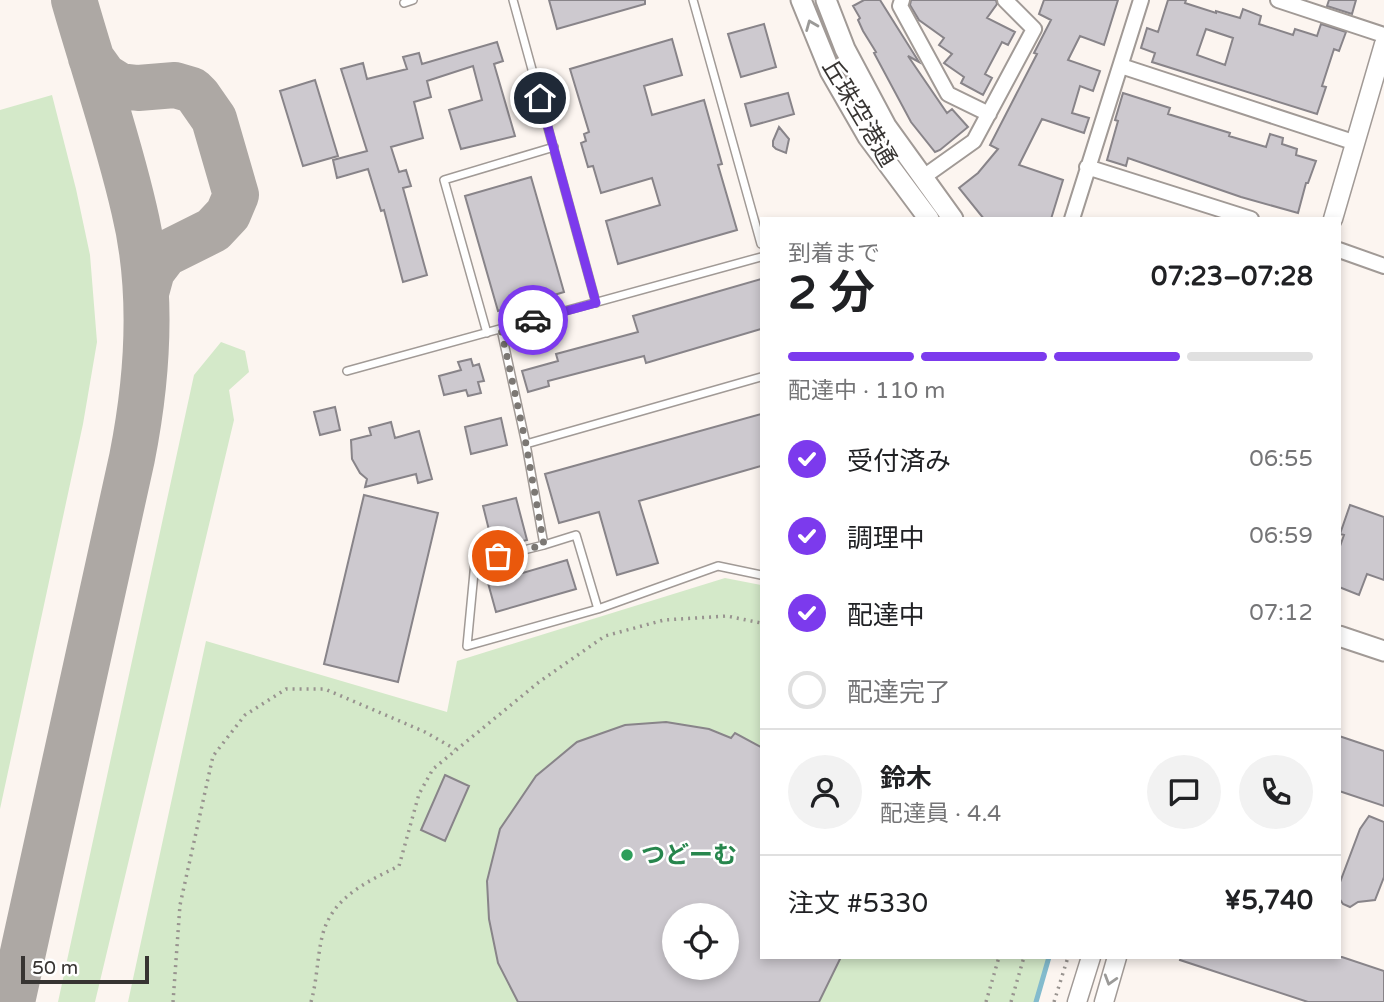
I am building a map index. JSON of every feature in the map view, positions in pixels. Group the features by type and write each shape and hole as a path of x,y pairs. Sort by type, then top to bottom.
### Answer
{"main road":[{"name":"丘珠空港通","path":"801,0 830,71 868,137 928,217"},
{"name":"丘珠空港通","path":"826,0 845,49 886,126 951,217"},
{"path":"1341,637 1384,651"}],"street":[{"path":"902,0 900,6 948,93 989,114"},
{"path":"922,178 974,141 1034,29 1005,0"},
{"path":"1073,217 1142,0"},
{"path":"1278,0 1384,35"},
{"path":"1333,217 1353,142 1381,65 1384,44"},
{"path":"1121,66 1353,142"},
{"path":"1087,167 1245,217"},
{"path":"1341,251 1384,266"},
{"path":"1077,1002 1090,959"},
{"path":"1104,1002 1116,959"}],"lane":[{"path":"513,0 596,303"},
{"path":"693,0 760,240"},
{"path":"486,333 444,180 554,147"},
{"path":"347,371 760,257"},
{"path":"501,329 544,545"},
{"path":"526,444 760,377"},
{"path":"598,609 576,535 475,562 467,646 598,609 718,566 760,575"}],"path":[{"path":"311,1002 322,937 331,916 338,905 363,883 399,866 419,794 433,769 455,749 539,682 605,636 664,620 727,616 760,623"},
{"path":"173,1002 180,905 212,756 245,715 286,689 325,688 425,732 455,749"},
{"path":"986,1002 998,959"},
{"path":"1011,1002 1023,959"},
{"path":"1054,1002 1067,959"}],"green space":[{"path":"52,95 90,255 97,342 83,424 0,809 0,110"},
{"path":"221,342 245,351 249,372 229,390 234,420 95,1002 58,1002 194,375"},
{"path":"725,578 760,585 760,959 1048,959 1036,1002 128,1002 206,641 447,712 457,661"}],"building":[{"path":"549,0 645,0 645,4 557,29"},
{"path":"864,0 880,0 919,62 908,56 947,113 952,109 968,127 940,150 935,152 911,122 874,53 876,52 863,31 853,6"},
{"path":"911,0 996,0 997,4 987,18 1015,32 1008,45 1002,42 985,74 992,78 983,95 961,83 964,77 944,63 952,54 939,45 944,38 919,20 910,5"},
{"path":"1044,0 1118,0 1104,45 1080,36 1068,60 1100,71 1093,91 1080,86 1072,113 1089,118 1084,133 1042,119 1019,165 1063,180 1052,217 982,217 959,188 978,173 998,149 990,145 1037,54 1034,53 1051,20 1039,14"},
{"path":"1168,0 1186,0 1185,3 1240,18 1243,9 1261,16 1259,24 1293,35 1295,29 1317,36 1321,24 1346,32 1339,51 1334,49 1322,86 1326,87 1317,114 1152,62 1155,53 1141,48 1147,28 1158,32","holes":["1206,29 1233,38 1225,65 1197,55"]},
{"path":"1329,0 1356,0 1352,14 1327,6"},
{"path":"764,24 776,67 741,77 728,34"},
{"path":"672,39 682,75 644,86 652,115 704,100 722,164 718,165 737,230 618,264 606,221 660,205 652,178 601,193 593,166 588,167 581,143 586,141 584,134 589,132 570,69"},
{"path":"497,42 503,61 494,64 515,136 461,149 449,110 482,100 473,66 427,81 431,97 414,102 423,138 391,147 399,172 406,170 411,186 403,188 427,275 403,282 384,210 381,211 368,169 337,178 333,160 367,151 341,69 363,63 367,79 407,69 403,57 419,53 422,64"},
{"path":"315,80 338,156 303,166 280,91"},
{"path":"788,93 794,114 751,126 745,104"},
{"path":"1123,93 1170,108 1168,114 1266,147 1270,134 1283,138 1282,144 1297,149 1296,155 1316,161 1306,183 1298,213 1241,197 1128,158 1126,166 1107,160"},
{"path":"779,127 789,139 786,153 773,146"},
{"path":"531,177 564,292 544,298 545,302 523,308 522,304 498,311 465,196"},
{"path":"760,279 760,329 646,363 644,356 548,381 549,386 528,392 522,371 558,361 556,354 638,332 633,316"},
{"path":"471,359 473,366 479,364 484,381 478,382 481,393 468,396 466,390 444,395 439,376 461,370 458,362"},
{"path":"335,407 340,430 320,435 314,412"},
{"path":"760,414 760,466 639,501 658,563 617,575 599,512 559,523 545,474"},
{"path":"501,418 507,445 471,454 465,427"},
{"path":"391,422 395,438 419,431 432,479 418,483 416,474 365,487 367,479 352,459 351,440 371,435 369,428"},
{"path":"364,495 438,513 398,682 324,664"},
{"path":"516,498 527,540 485,550 482,536 490,534 483,506"},
{"path":"1350,505 1384,517 1384,580 1367,574 1359,595 1341,588 1341,543 1344,535 1341,531"},
{"path":"567,560 576,589 496,612 488,583"},
{"name":"つどーむ","path":"666,722 709,729 731,738 735,733 760,746 760,959 840,959 819,1002 518,1002 498,963 489,919 487,881 500,829 536,776 577,742 625,725"},
{"path":"1341,737 1384,751 1384,806 1341,792"},
{"path":"445,775 469,786 445,841 421,830"},
{"path":"1369,816 1384,822 1384,877 1375,900 1358,902 1350,907 1341,901 1341,880 1360,829"},
{"path":"1342,957 1384,971 1384,1002 1308,1002 1180,960"}],"waterway":[{"path":"1036,1002 1048,959"}],"taxiway":[{"path":"12,1002 132,458 145,365 144,271 134,209 74,0"},
{"path":"91,58 104,76 120,86 138,88 175,85 192,90 214,119 236,195 228,214 213,230 165,254 152,271 146,293"}],"way so far":[{"path":"498,556 544,545 501,329 533,320"}],"place":[{"name":"つどーむ","path":"627,855"}],"route":[{"path":"533,320 596,303 540,98"}]}
